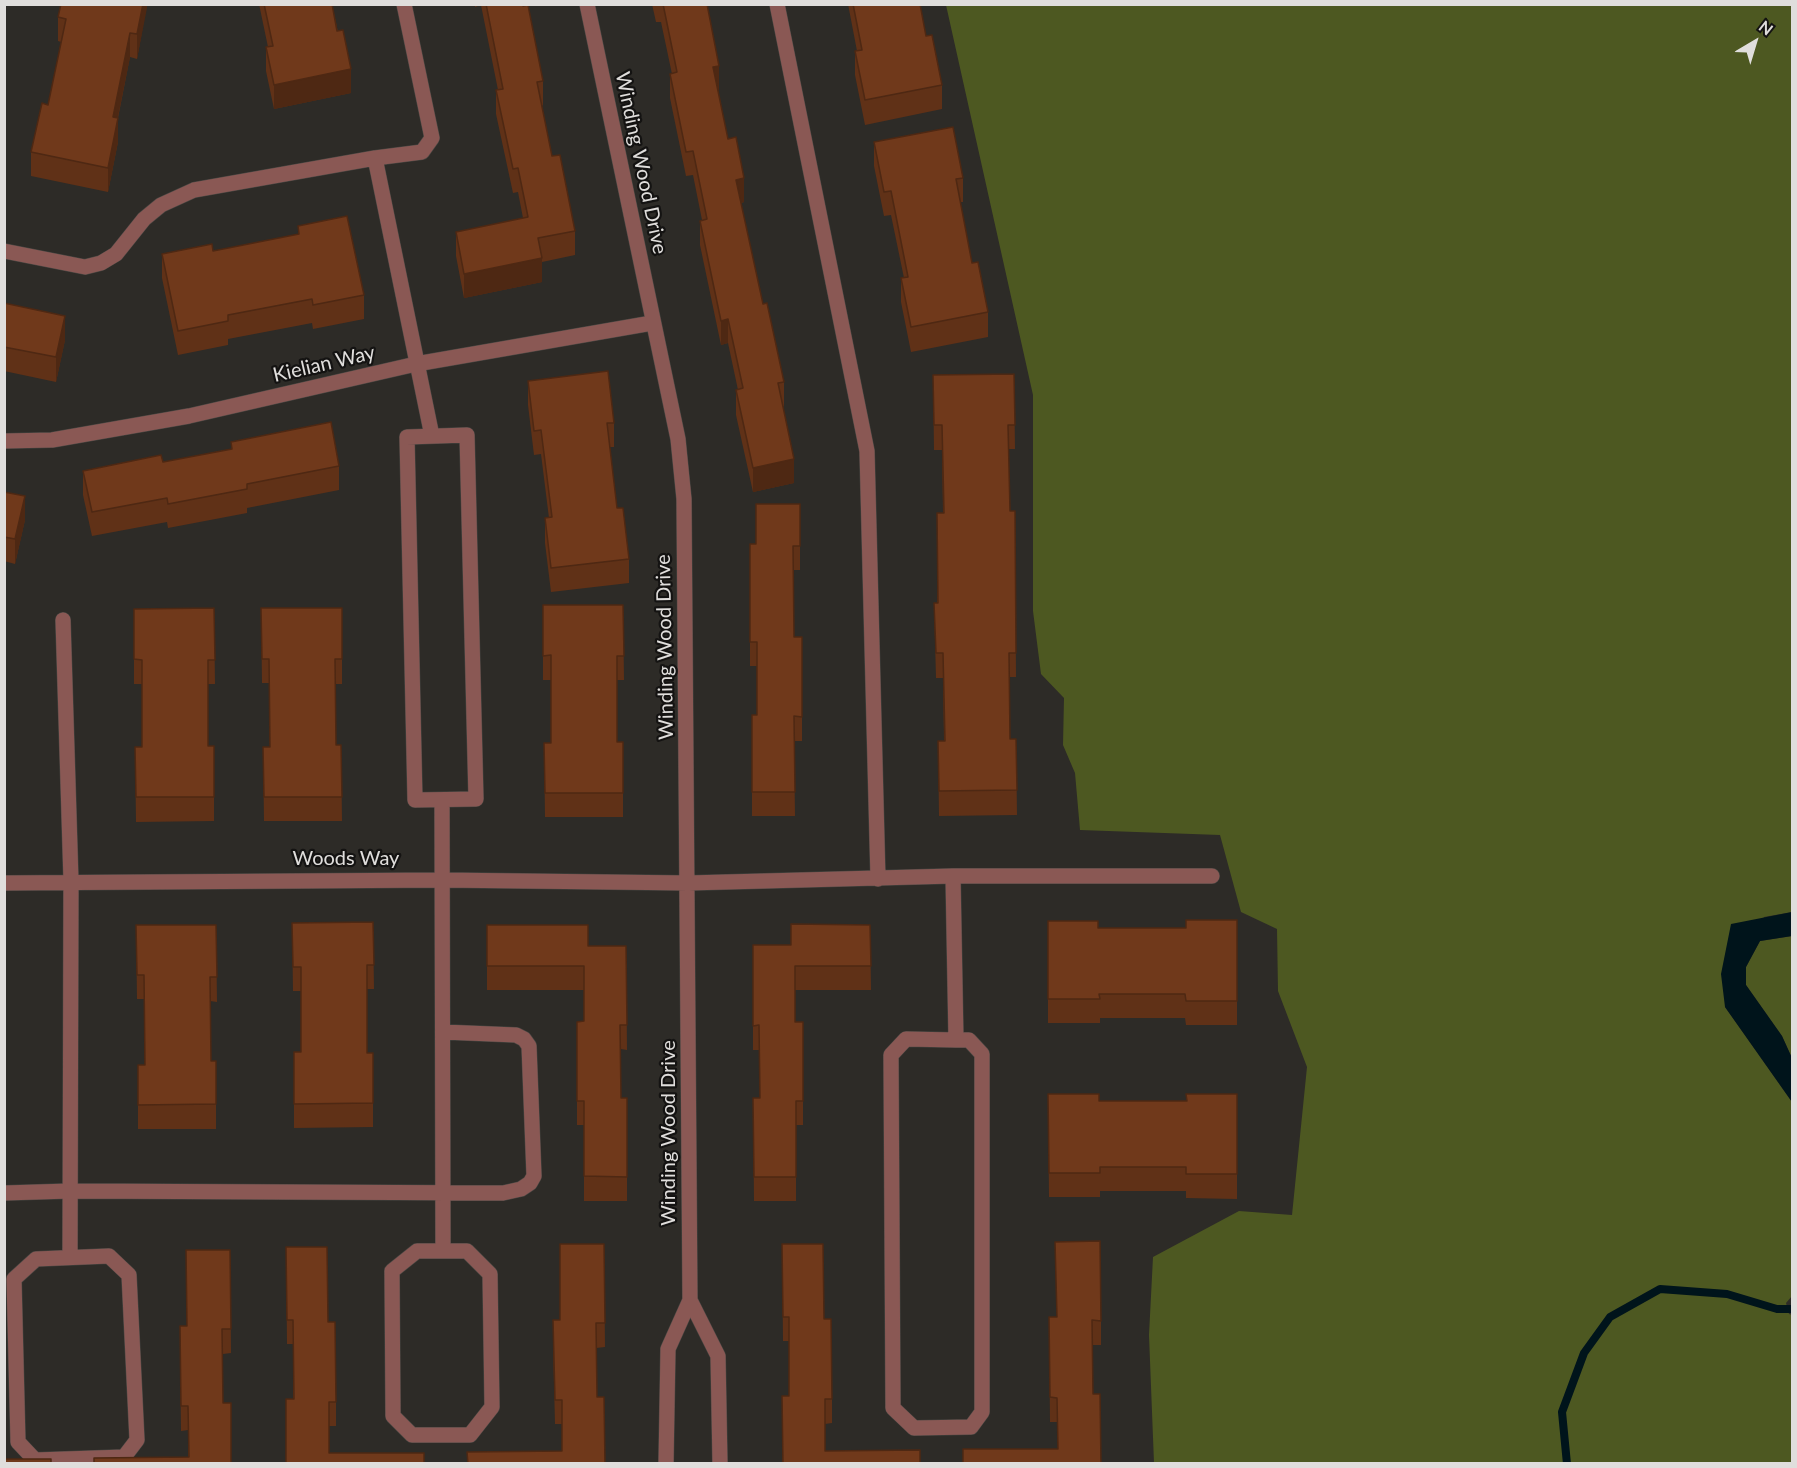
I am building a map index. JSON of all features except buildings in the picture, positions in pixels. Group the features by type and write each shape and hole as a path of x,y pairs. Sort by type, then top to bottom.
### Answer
{"street":[{"path":"4,251 86,267 101,263 116,255 144,219 161,205 194,190 375,158 422,152 432,138 404,4"},
{"name":"Winding Wood Drive","path":"587,4 678,439 684,499 690,1300 668,1349 666,1464"},
{"path":"777,4 867,451 878,879"},
{"path":"375,158 432,436"},
{"name":"Kielian Way","path":"4,441 52,440 189,416 416,364 652,323"},
{"path":"467,435 476,799 415,800 407,437 432,436 467,435"},
{"path":"63,620 71,881 70,1257"},
{"path":"442,800 443,1251"},
{"path":"953,876 956,1040"},
{"name":"Woods Way","path":"4,883 442,880 688,884 953,876 1212,876"},
{"path":"4,1192 503,1193 521,1189 531,1183 534,1176 529,1046 524,1039 516,1035 443,1032"},
{"path":"906,1039 956,1040 969,1040 982,1054 982,1412 970,1427 914,1428 893,1408 891,1054 906,1039"},
{"path":"417,1251 443,1251 467,1251 490,1274 492,1407 470,1435 412,1435 393,1416 392,1271 417,1251"},
{"path":"108,1256 129,1275 137,1440 124,1457 35,1460 18,1442 14,1280 36,1259 70,1257 108,1256"},
{"name":"Winding Wood Drive","path":"690,1300 718,1356 720,1464"}],"green space":[{"path":"946,5 1792,5 1792,912 1764,917 1725,1007 1792,1102 1792,1296 1786,1303 1789,1314 1792,1315 1792,1463 1154,1463 1149,1335 1153,1257 1239,1211 1292,1215 1307,1067 1278,991 1277,929 1241,912 1220,835 1080,830 1075,773 1063,745 1064,698 1041,674 1033,611 1033,395"},
{"path":"1792,936 1792,1058 1782,1036 1746,985 1746,967 1760,941"}],"water":[{"path":"1792,912 1792,936 1760,941 1746,967 1746,985 1782,1036 1792,1058 1792,1102 1725,1007 1721,974 1731,924"}],"waterway":[{"path":"1567,1464 1562,1412 1584,1353 1610,1317 1660,1289 1727,1294 1777,1309 1792,1309"}]}
